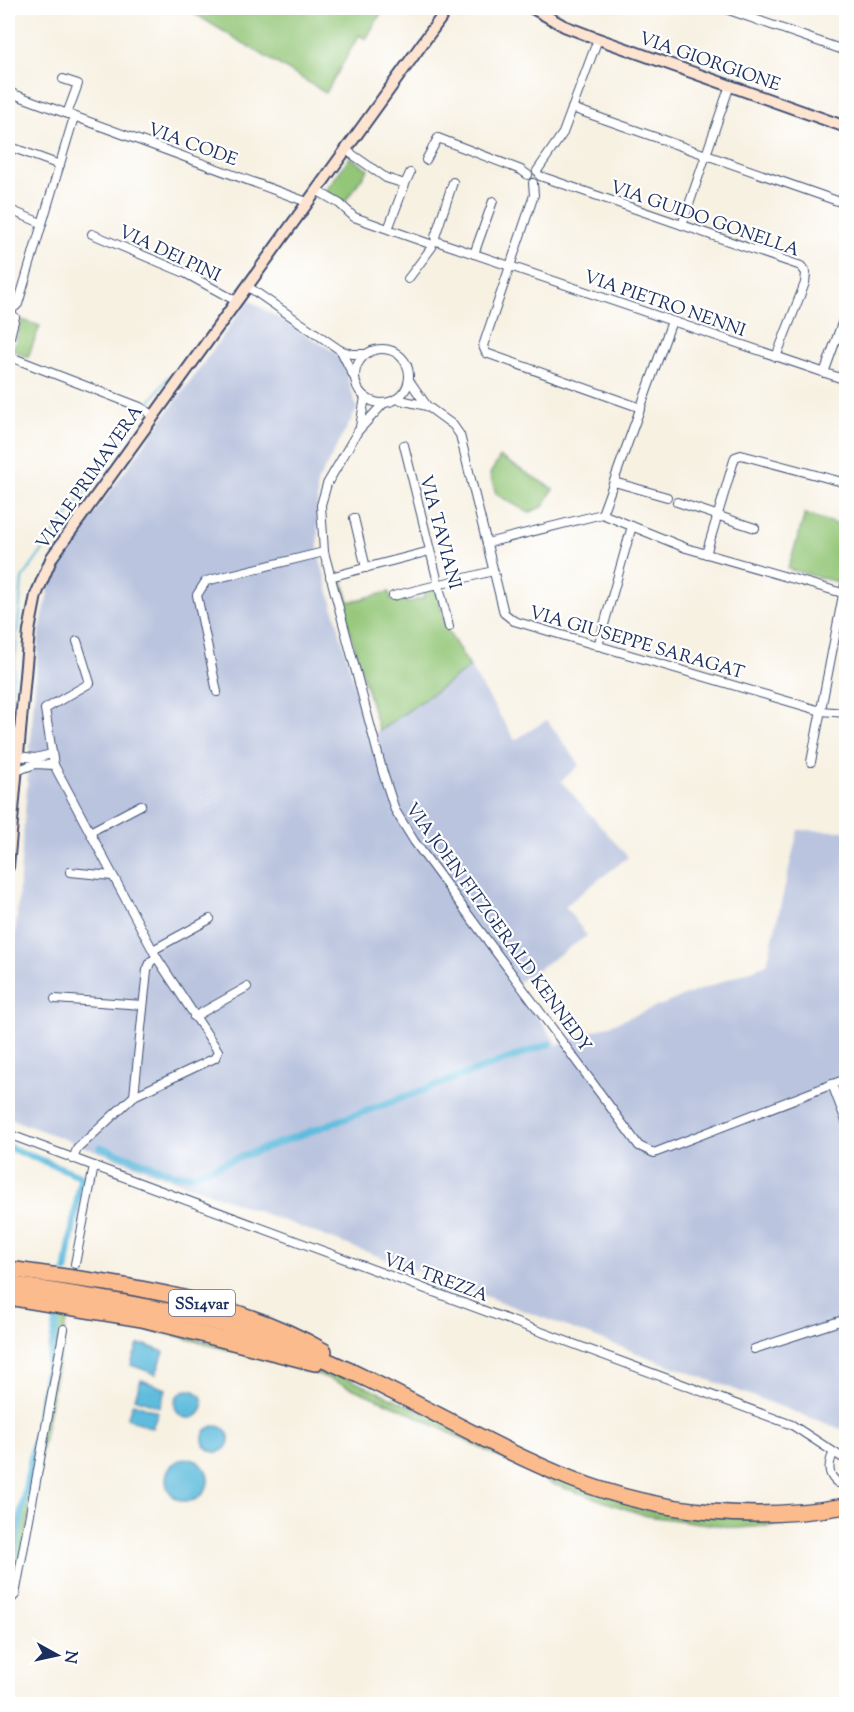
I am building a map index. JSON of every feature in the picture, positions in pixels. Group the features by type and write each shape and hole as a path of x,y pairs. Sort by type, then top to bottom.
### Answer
{"highway":[{"name":"SS14var","path":"8,1269 127,1286 240,1314 298,1336 381,1385"},
{"path":"8,1284 142,1304 259,1335 324,1359 381,1385 544,1467 618,1495 684,1509 738,1514 789,1513 846,1506"},
{"name":"SS14var","path":"8,1297 123,1315 187,1329 283,1357 324,1365 381,1385"}],"main road":[{"name":"VIALE PRIMAVERA","path":"8,867 29,631 36,595 47,567 63,539 151,414 247,286 448,8"},
{"name":"VIA GIORGIONE","path":"532,8 564,26 598,39 846,127"}],"street":[{"path":"723,8 846,51"},
{"path":"533,183 539,181 539,173 559,141 598,39"},
{"path":"8,305 15,307 18,304 60,165 78,84 63,79"},
{"path":"682,225 704,155 730,85"},
{"name":"VIA CODE","path":"8,92 307,202"},
{"path":"572,108 846,204"},
{"path":"426,160 438,138 521,170 533,183 534,195 483,346 486,353 641,408"},
{"path":"8,146 60,165"},
{"path":"346,150 386,178 405,184"},
{"path":"528,175 531,171 539,173"},
{"path":"390,224 410,173"},
{"name":"VIA GUIDO GONELLA","path":"539,173 801,266 806,273 806,283 776,357"},
{"name":"VIA PIETRO NENNI","path":"453,182 435,237 436,241 846,380"},
{"path":"316,190 340,204 354,217 430,244 432,247 408,279"},
{"path":"474,254 493,201"},
{"path":"8,209 42,223"},
{"name":"VIA DEI PINI","path":"92,234 185,273 236,301"},
{"path":"247,286 340,350 352,354 365,354 380,349 397,353 407,365 408,380 404,391 396,399"},
{"path":"824,373 846,312"},
{"path":"8,345 15,317"},
{"path":"602,514 672,321"},
{"path":"340,350 365,397 384,403"},
{"path":"355,380 357,366 365,354"},
{"path":"8,356 140,407 151,414"},
{"name":"VIA GIUSEPPE SARAGAT","path":"408,380 427,406 453,425 460,435 504,614 514,621 820,711 846,713"},
{"name":"VIA JOHN FITZGERALD KENNEDY","path":"358,431 365,397"},
{"name":"VIA GIUSEPPE SARAGAT","path":"396,399 427,406"},
{"name":"VIA JOHN FITZGERALD KENNEDY","path":"396,399 384,403 358,431 327,484 321,505 324,552 330,578 395,810 414,841 639,1146 654,1153 846,1079"},
{"name":"VIA TAVIANI","path":"404,445 449,627"},
{"path":"706,554 735,457 741,455 846,483"},
{"path":"614,482 667,497"},
{"path":"677,502 755,528"},
{"path":"487,543 602,514 706,554 845,593"},
{"path":"354,518 366,568"},
{"path":"598,646 632,526"},
{"path":"330,578 430,551"},
{"path":"217,692 196,595 201,586 206,581 324,552"},
{"path":"393,596 493,571"},
{"path":"811,762 846,579"},
{"path":"73,1159 77,1149 134,1096 215,1058 218,1051 155,954 54,765 45,709 90,683 77,641"},
{"path":"17,756 35,758 52,754"},
{"path":"16,771 35,764 54,765"},
{"path":"90,832 141,805"},
{"path":"70,872 112,876"},
{"path":"134,1096 147,970 155,954 210,919"},
{"path":"194,1017 247,987"},
{"path":"55,999 143,1005"},
{"path":"832,1084 846,1121"},
{"name":"VIA TREZZA","path":"8,1134 792,1425 813,1436 833,1454 846,1460"},
{"path":"75,1263 93,1166"},
{"path":"754,1349 846,1319"},
{"path":"8,1602 15,1594 64,1329"},
{"path":"833,1454 829,1463 830,1476 838,1483 846,1482"}],"shaded area":[{"path":"249,300 341,356 357,409 317,483 318,552 368,735 379,731 470,667 515,740 547,720 580,765 561,781 628,857 565,906 587,936 514,985 558,1045 767,964 798,830 846,831 846,1431 8,1118 8,1028 39,635 50,583 80,533"}],"green space":[{"path":"185,8 384,8 366,39 359,35 326,93"},
{"path":"350,157 368,169 344,203 325,192"},
{"path":"22,320 40,326 28,357 13,350"},
{"path":"500,457 553,489 544,506 529,513 496,494 490,474"},
{"path":"805,514 846,527 847,548 844,570 837,582 788,569"},
{"path":"342,580 349,602 389,592 391,599 402,596 406,603 424,598 423,592 436,588 446,628 470,667 379,731 338,589 338,584"},
{"path":"61,1309 320,1366 641,1509 664,1513 844,1512 821,1521 739,1528 647,1516 553,1484 402,1409 320,1375 173,1335 79,1317 67,1320 65,1326 16,1586 8,1601"}],"water":[{"path":"138,1345 145,1345 164,1352 156,1374 131,1365"},
{"path":"141,1380 166,1389 160,1407 135,1398"},
{"path":"189,1390 199,1394 203,1404 199,1414 189,1418 179,1414 175,1404 179,1394"},
{"path":"133,1403 158,1412 152,1428 127,1418"},
{"path":"216,1426 225,1430 229,1439 225,1448 216,1452 207,1448 203,1439 207,1430"},
{"path":"187,1459 202,1465 208,1480 202,1495 187,1501 172,1495 166,1480 172,1465"}],"waterway":[{"path":"8,735 22,579 168,377"},
{"path":"101,1147 174,1174 191,1175 549,1044"},
{"path":"8,1147 81,1176 66,1270"},
{"path":"8,1585 58,1314"}]}
